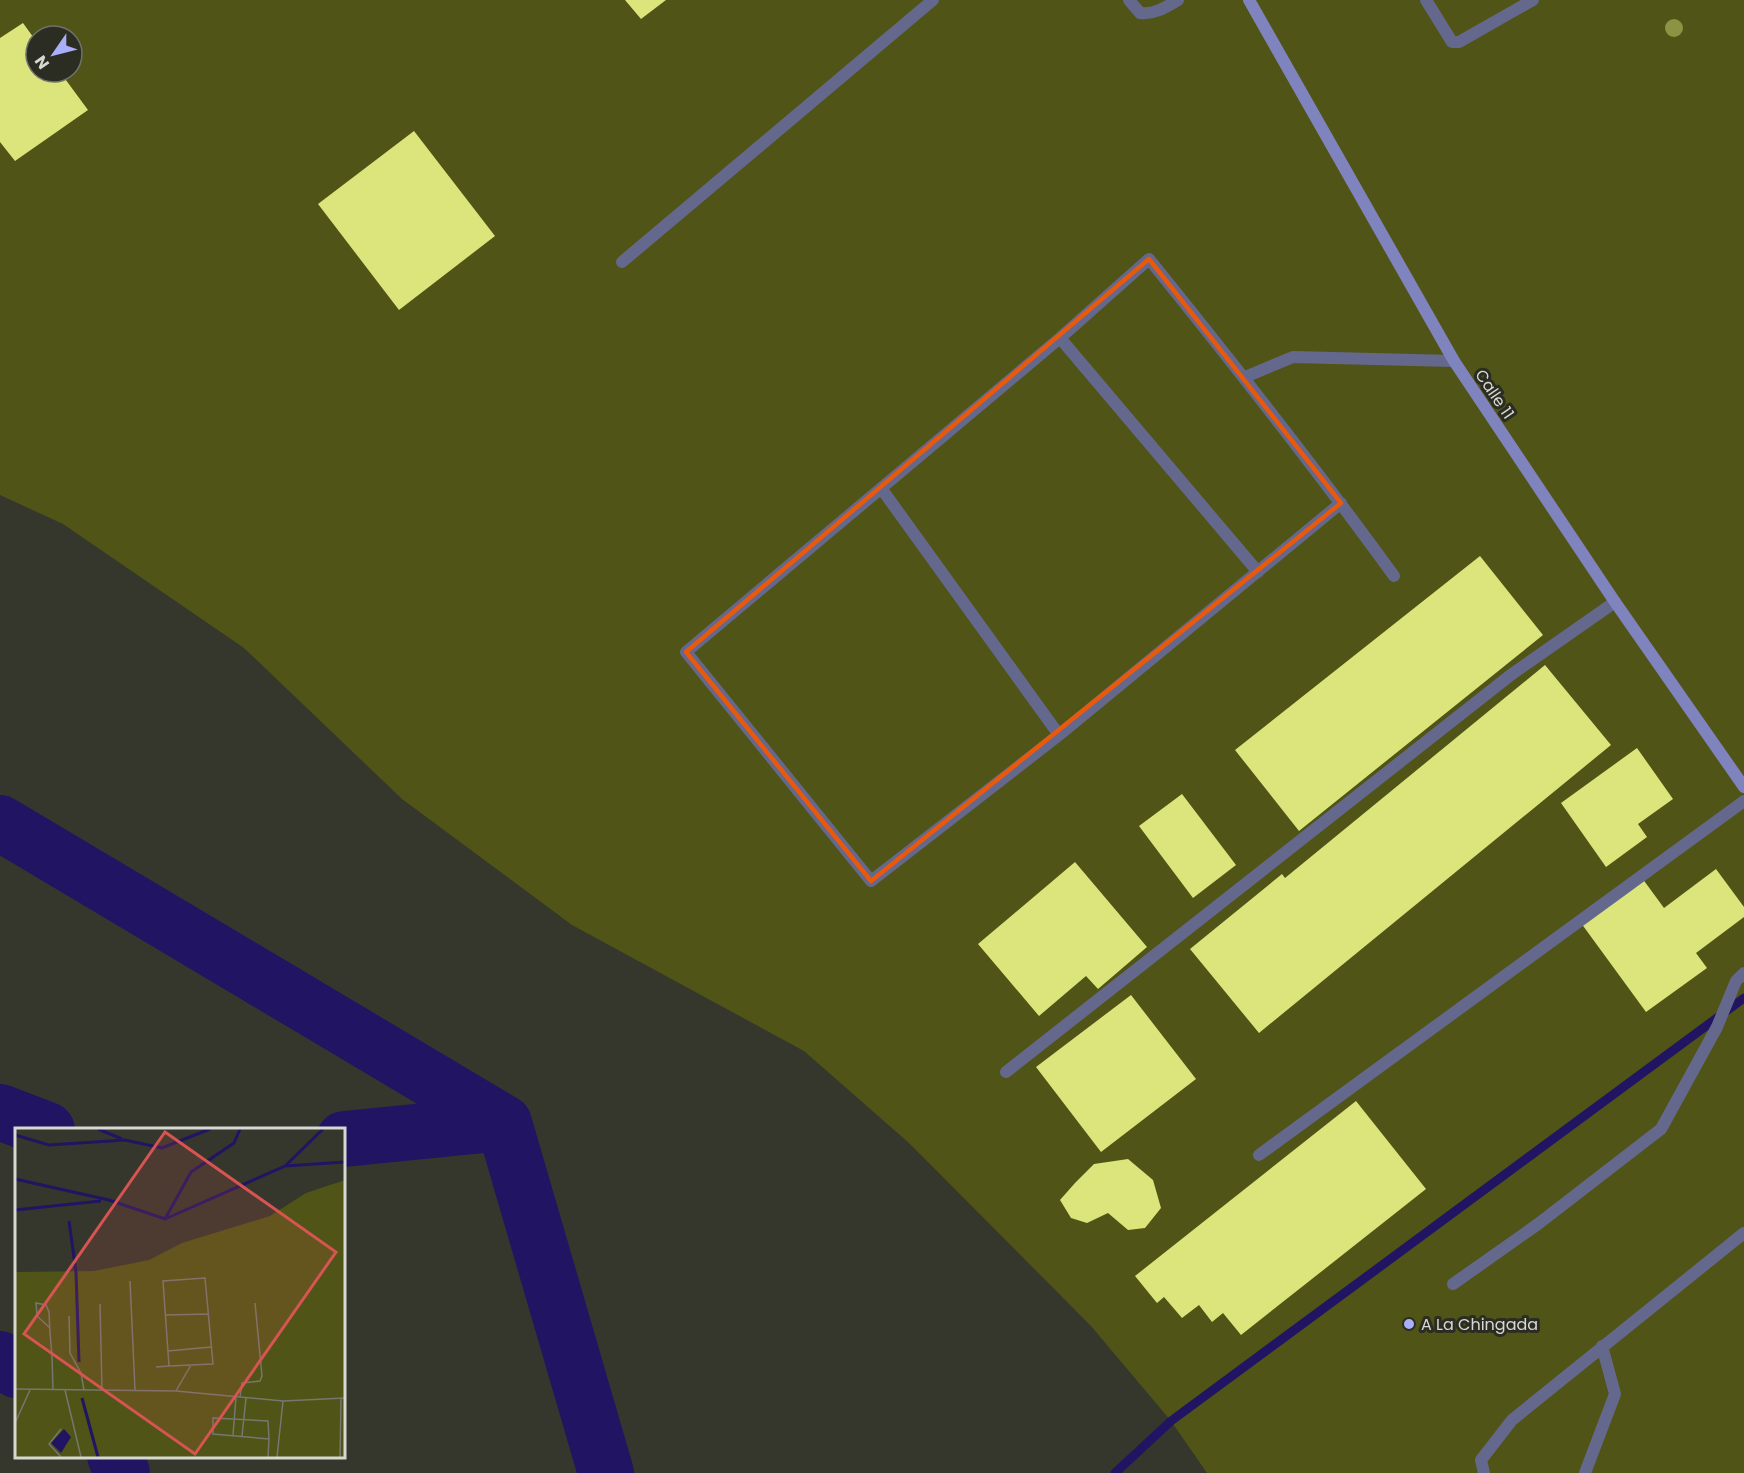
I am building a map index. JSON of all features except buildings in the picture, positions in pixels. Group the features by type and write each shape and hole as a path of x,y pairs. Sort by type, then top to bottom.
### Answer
{"main road":[{"name":"Calle 11","path":"1249,0 1454,361 1615,602 1744,787"}],"street":[{"path":"622,262 933,0"},
{"path":"1129,0 1140,13 1148,14 1178,0"},
{"path":"1426,0 1447,36 1452,42 1459,42 1533,0"},
{"path":"1341,503 1059,735 871,881 686,652 1060,338 1149,259 1245,377 1341,503 1394,576"},
{"path":"1060,338 1258,572"},
{"path":"1245,377 1293,357 1454,361"},
{"path":"881,488 1059,735"},
{"path":"1006,1072 1512,674 1615,602"},
{"path":"1259,1155 1744,801"},
{"path":"1453,1284 1538,1224 1661,1129 1717,1027 1736,981 1744,973"},
{"path":"1484,1473 1481,1460 1512,1420 1744,1233"},
{"path":"1585,1473 1616,1394 1602,1346"}],"highlighted area":[{"path":"1149,259 1341,503 871,881 686,652"}],"green space":[{"path":"0,0 1744,0 1744,1473 1207,1473 1171,1421 1091,1326 909,1143 804,1051 572,925 402,799 244,648 63,524 0,495"}],"waterway":[{"path":"0,823 504,1123"},
{"path":"1115,1473 1171,1421 1744,998"},
{"path":"0,1112 42,1128"},
{"path":"345,1139 504,1123 606,1473"},
{"path":"0,1359 15,1369"},
{"path":"116,1458 122,1473"}],"place":[{"name":"A La Chingada","path":"1409,1324"}]}
